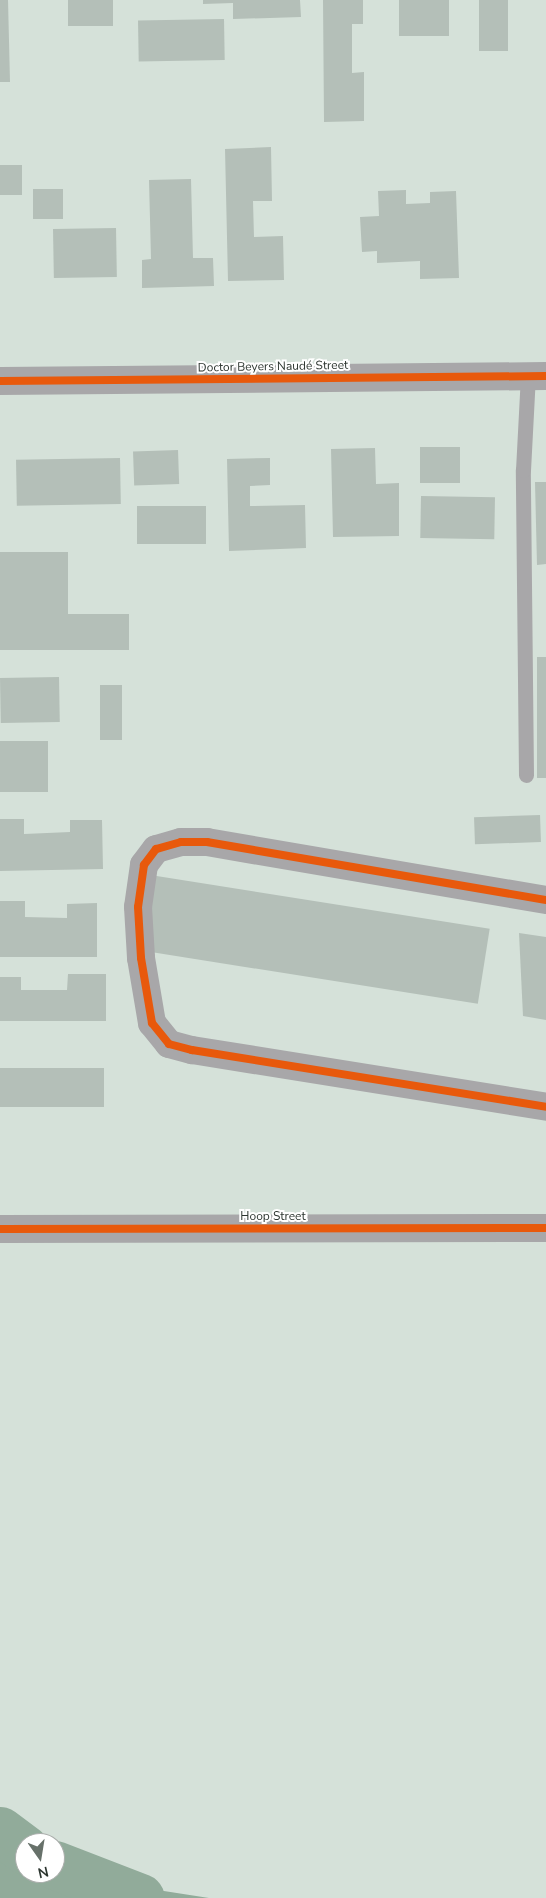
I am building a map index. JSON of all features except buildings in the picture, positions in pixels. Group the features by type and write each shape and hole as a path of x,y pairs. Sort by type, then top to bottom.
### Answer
{"street":[{"name":"Doctor Beyers Naudé Street","path":"0,381 537,376"},
{"path":"546,900 199,842 182,842 156,850 144,865 138,907 141,958 152,1023 170,1044 192,1050 546,1107"},
{"name":"Hoop Street","path":"0,1228 546,1228"}],"lane":[{"path":"526,776 523,470 537,376"}],"shaded area":[{"path":"0,1850 15,1861 15,1883 65,1883 65,1876 209,1898 0,1898"}],"waterway":[{"path":"0,1831 15,1842"},
{"path":"65,1869 140,1898"}],"cycle path":[{"path":"0,381 546,376"},
{"path":"546,900 207,842 181,842 156,849 144,865 138,907 141,958 152,1023 169,1044 192,1050 546,1107"},
{"path":"0,1229 546,1228"}]}
